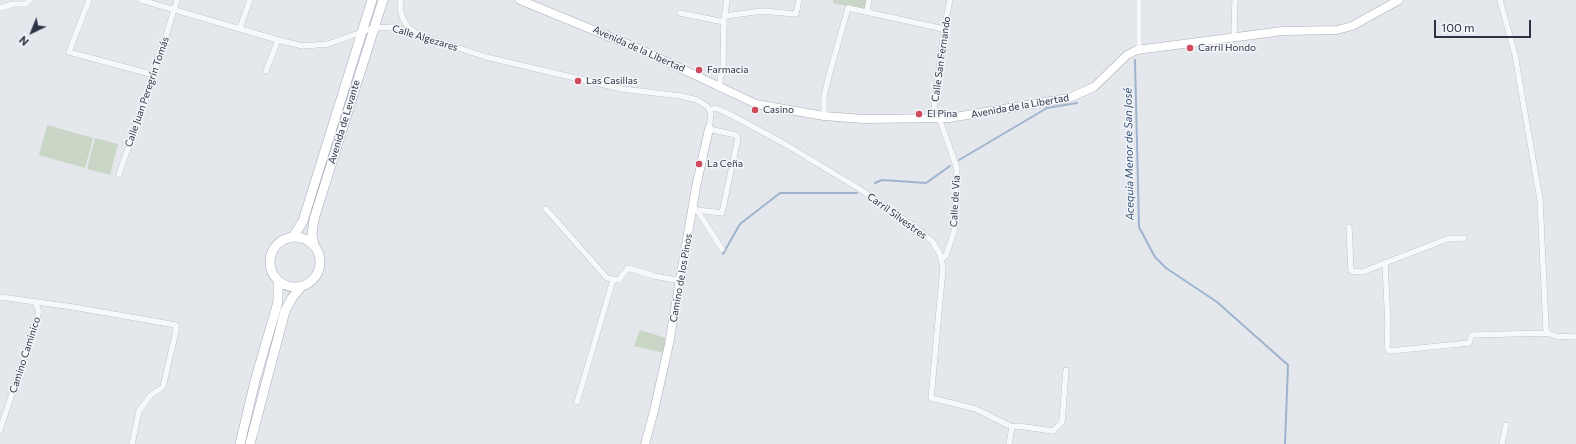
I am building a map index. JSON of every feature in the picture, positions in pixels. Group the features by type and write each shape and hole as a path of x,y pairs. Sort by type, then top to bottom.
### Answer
{"main road":[{"name":"Avenida de Levante","path":"293,237 305,216 372,0"},
{"name":"Avenida de Levante","path":"314,245 312,234 314,219 373,28 384,0"},
{"name":"Avenida de la Libertad","path":"520,0 533,2 636,47 762,106 824,116 860,119 936,118 985,112 1079,95 1098,84 1127,55 1139,49 1283,31 1337,30 1352,26 1399,0"},
{"name":"Camino de los Pinos","path":"645,444 666,358 709,129"},
{"path":"250,444 264,385 285,311 292,298 301,287 313,281 320,270 320,256 314,245 302,238 293,237 280,242 272,254 271,268 278,280 286,286 301,287"},
{"path":"240,444 278,302 278,280"}],"street":[{"path":"0,8 12,4 25,4 30,0"},
{"path":"89,0 69,52 154,76"},
{"name":"Calle Algezares","path":"141,0 278,40 304,46 316,46 341,40 363,30 394,27 486,57 604,85 690,98 701,102 710,110"},
{"name":"Calle Juan Peregrín Tomás","path":"119,174 154,76 177,0"},
{"path":"240,28 250,0"},
{"path":"401,0 400,10 405,23 420,35"},
{"path":"719,86 723,66 724,22 727,0"},
{"path":"725,16 762,11 796,14 799,0"},
{"path":"867,12 869,0"},
{"name":"Calle San Fernando","path":"936,118 944,29 950,0"},
{"path":"1139,0 1139,49"},
{"path":"1234,36 1235,0"},
{"path":"1500,0 1515,55 1540,200 1544,321 1548,333"},
{"path":"824,116 824,96 848,8 944,29"},
{"path":"680,13 724,22"},
{"path":"266,71 278,40"},
{"name":"Carril Silvestres","path":"710,110 716,108 746,122 858,188 915,227 932,241 943,268 930,398 976,409 1012,427"},
{"name":"Camino de los Pinos","path":"709,129 712,117 710,110"},
{"name":"Calle de Via","path":"936,118 957,168 954,232 946,255 941,260"},
{"path":"695,209 722,213 738,138 736,135 709,129"},
{"path":"546,209 607,278 619,280 628,268 654,276 681,281"},
{"path":"695,209 722,249"},
{"path":"1349,227 1351,271 1363,272 1447,239 1464,238"},
{"path":"1385,263 1388,325 1387,348 1390,351 1469,343 1472,335 1548,333 1556,336 1576,337"},
{"path":"577,402 613,280"},
{"path":"0,297 176,325 176,331 162,387 151,395 139,411 132,444"},
{"name":"Camino Caminico","path":"0,430 39,312 35,302"},
{"path":"1009,444 1012,427 1018,426 1053,431 1062,422 1066,370"},
{"path":"1502,444 1506,425"}],"green space":[{"path":"833,0 868,0 866,10 833,3"},
{"path":"47,125 93,138 85,168 39,155"},
{"path":"95,138 118,144 110,175 87,169"},
{"path":"640,330 666,338 664,353 634,346"}],"waterway":[{"name":"Acequia Menor de San José","path":"1135,60 1139,227 1155,257 1166,268 1217,302 1288,365 1285,444"},
{"path":"959,160 1047,108 1077,103"},
{"path":"875,183 882,180 926,183 950,166"},
{"path":"723,254 740,224 780,193 857,193"}],"place":[{"name":"Carril Hondo","path":"1190,48"},
{"name":"Farmacia","path":"699,70"},
{"name":"Las Casillas","path":"578,81"},
{"name":"Casino","path":"755,110"},
{"name":"El Pina","path":"919,114"},
{"name":"La Ceña","path":"699,164"}]}
